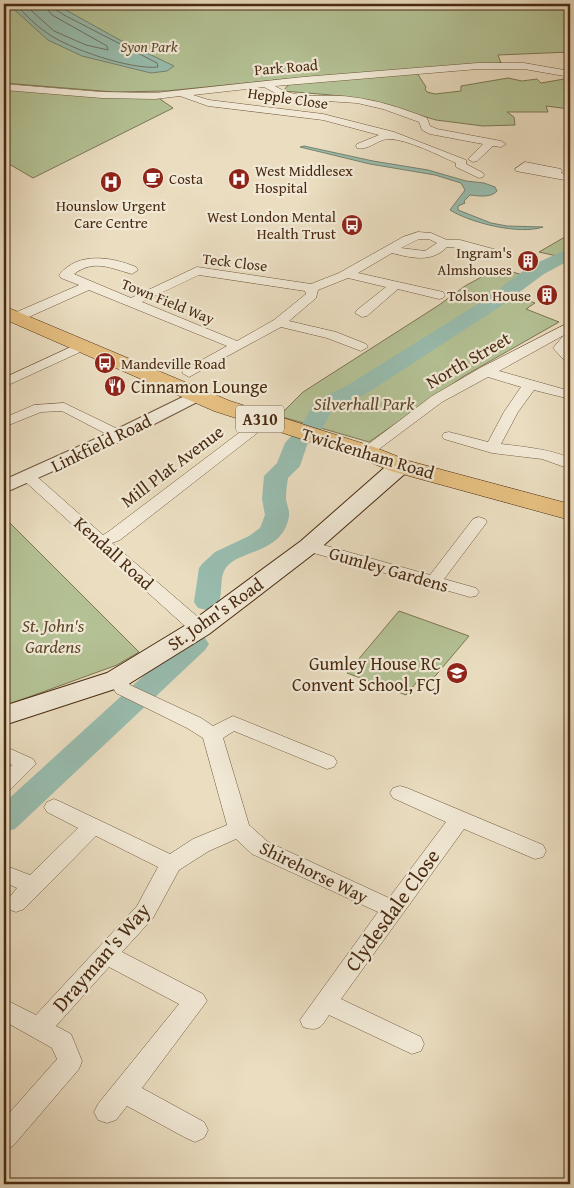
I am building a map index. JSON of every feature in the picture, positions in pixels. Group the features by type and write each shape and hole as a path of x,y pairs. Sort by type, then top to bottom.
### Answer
{"main road":[{"name":"Twickenham Road","path":"10,314 196,396 298,432 366,452 400,466 570,512"},
{"name":"St. John's Road","path":"4,716 26,707 120,684 200,628 309,546 400,466"}],"street":[{"name":"Park Road","path":"4,87 125,96 182,93 478,66 524,66 570,74"},
{"path":"266,84 280,94 349,99 389,108 423,120 426,128 434,132 496,143 473,159"},
{"name":"Hepple Close","path":"182,93 208,103 323,118 390,134 462,162 460,166 479,175"},
{"path":"361,146 390,134"},
{"path":"553,175 570,178"},
{"path":"190,373 279,323 312,295 312,288 328,284 390,249 420,235 442,240 444,243 460,244 493,254"},
{"path":"390,249 413,255 425,255 444,243"},
{"name":"Town Field Way","path":"132,270 111,262 94,260 65,275 87,286 238,346"},
{"name":"Teck Close","path":"130,303 197,272 312,288"},
{"path":"346,274 439,295"},
{"path":"10,314 87,286"},
{"path":"362,313 394,286"},
{"path":"279,323 331,336 361,347"},
{"name":"North Street","path":"366,452 437,399 570,326"},
{"path":"570,336 560,348 570,358"},
{"path":"4,383 84,345"},
{"path":"485,371 570,395"},
{"path":"492,448 511,412 530,385"},
{"name":"Linkfield Road","path":"4,487 28,478 120,435 196,396"},
{"path":"4,423 38,408 64,407 120,435"},
{"name":"Mill Plat Avenue","path":"101,541 114,536 265,420"},
{"path":"449,436 492,448 542,454 559,458 570,464"},
{"name":"Kendall Road","path":"28,478 200,628"},
{"path":"434,581 479,522"},
{"name":"Gumley Gardens","path":"309,546 470,592"},
{"path":"120,684 194,722 212,735 239,829"},
{"path":"212,735 233,723 327,762"},
{"path":"4,753 26,764 4,784"},
{"path":"400,794 535,851"},
{"path":"54,807 171,864"},
{"name":"Clydesdale Close","path":"412,1044 318,1011 459,820"},
{"path":"16,903 93,826"},
{"name":"Drayman's Way","path":"4,1009 39,1028 145,912 171,864 200,846 239,829"},
{"name":"Shirehorse Way","path":"239,829 260,848 392,909"},
{"path":"9,875 32,886"},
{"path":"107,955 196,1001 107,1112"},
{"path":"4,1138 70,1061 62,1041 39,1028"},
{"path":"124,1091 195,1130"}],"green space":[{"name":"Syon Park","path":"4,4 570,4 570,52 498,55 501,63 286,79 166,91 114,92 4,83"},
{"path":"417,73 427,92 435,94 461,91 461,86 508,78 522,81 537,79 541,83 570,78 570,109 546,106 548,112 507,112 514,117 515,125 483,126 436,120 373,101 283,91 290,83"},
{"path":"4,89 75,95 157,97 173,108 33,178 4,161"},
{"path":"570,234 570,249 557,256 539,252"},
{"name":"Silverhall Park","path":"553,257 561,261 540,272 536,278 514,295 535,303 526,309 559,322 464,376 369,442 279,416 303,392 439,305 465,286 498,268 523,275"},
{"name":"St. John's Gardens","path":"4,517 139,652 117,665 4,706"},
{"path":"399,611 469,636 431,681 421,677 406,695 347,673"}],"water":[{"path":"8,4 55,4 118,39 174,66 167,71 151,73 82,56 48,40"},
{"path":"304,146 373,161 428,170 466,181 484,183 495,187 497,191 488,196 470,195 464,201 465,203 458,206 458,210 491,223 507,226 543,227 521,230 509,229 470,219 450,210 465,190 461,183 435,175 370,164 300,147"}],"waterway":[{"path":"207,602 212,568 224,557 258,541 271,532 277,515 274,499 276,476 288,466 296,443 313,426 323,406 356,390 491,304 537,270 570,253"},
{"path":"4,821 195,644"}],"place":[{"name":"Costa","path":"153,178"},
{"name":"West Middlesex Hospital","path":"239,179"},
{"name":"Hounslow Urgent Care Centre","path":"111,182"},
{"name":"West London Mental Health Trust","path":"352,225"},
{"name":"Ingram's Almshouses","path":"528,261"},
{"name":"Tolson House","path":"547,295"},
{"name":"Mandeville Road","path":"105,363"},
{"name":"Cinnamon Lounge","path":"115,386"},
{"name":"Gumley House RC Convent School, FCJ","path":"457,673"}]}
